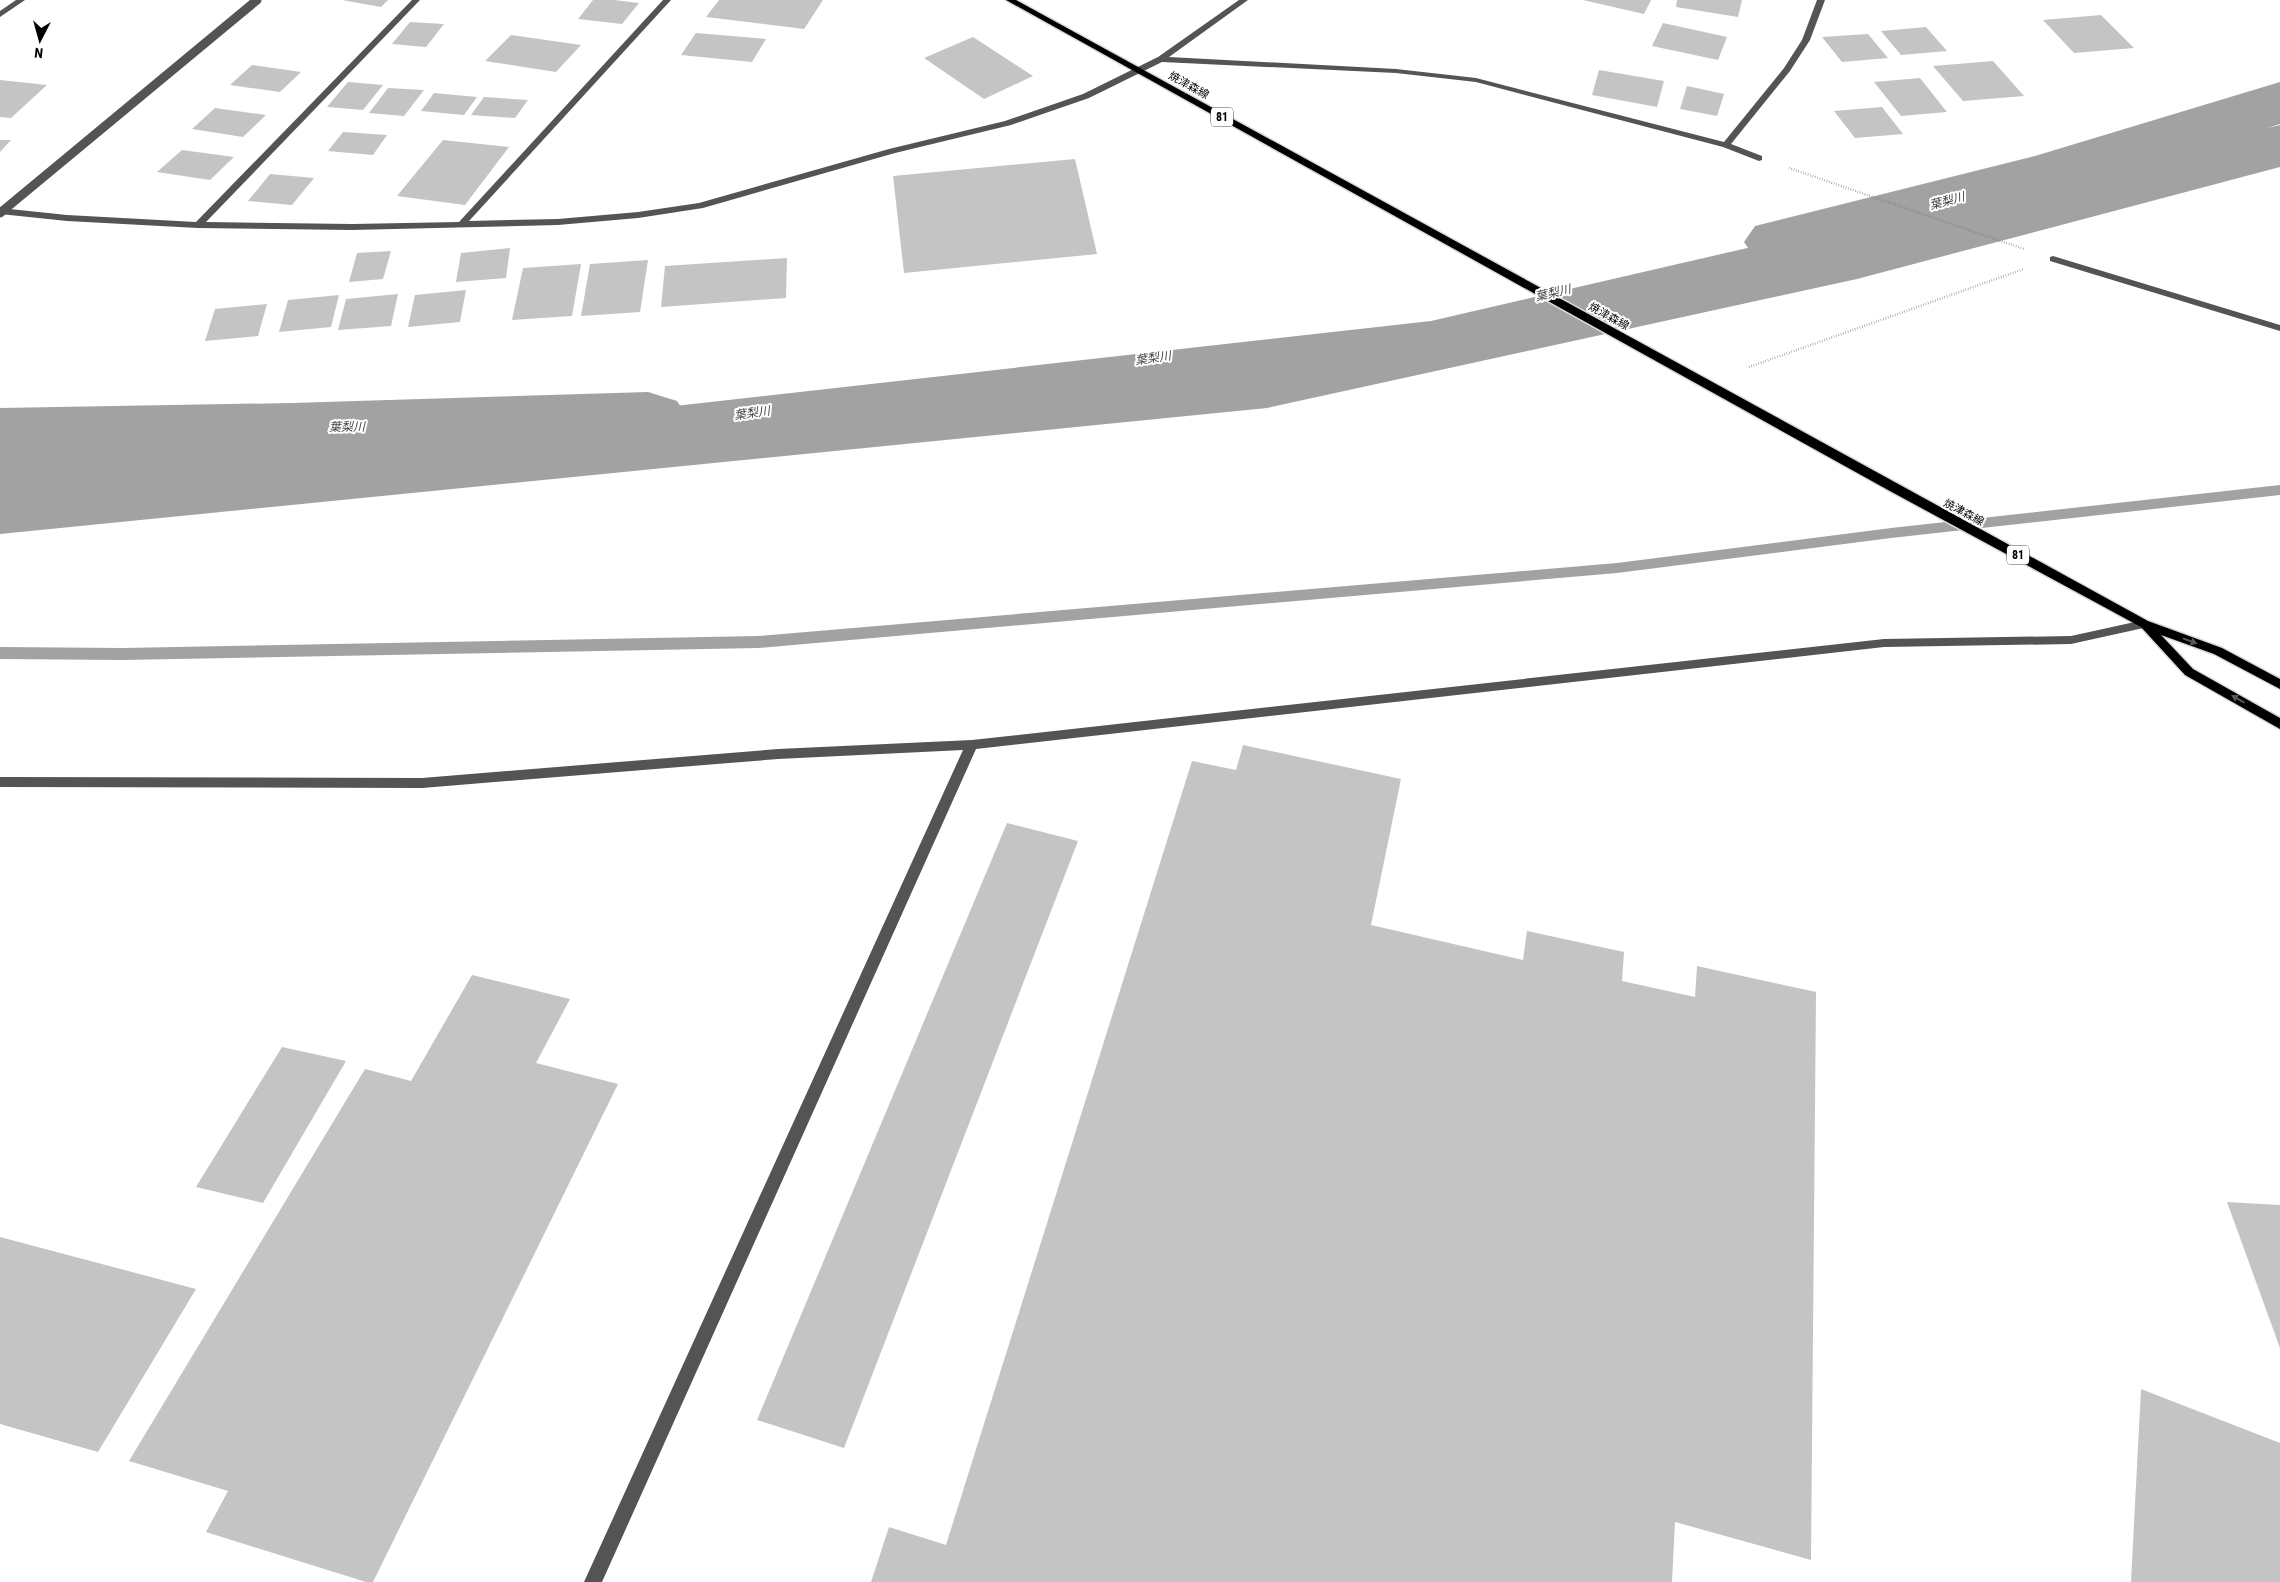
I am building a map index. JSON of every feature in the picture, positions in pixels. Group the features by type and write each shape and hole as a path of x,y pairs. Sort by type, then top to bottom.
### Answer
{"main road":[{"name":"焼津森線","path":"1010,0 2144,624 2218,651 2280,684"},
{"name":"焼津森線","path":"2144,624 2189,672 2280,724"}],"street":[{"path":"0,15 21,0"},
{"path":"0,212 257,0"},
{"path":"198,225 416,0"},
{"path":"461,225 668,0"},
{"path":"0,212 67,218 198,225 352,227 558,222 638,215 700,206 892,151 1008,123 1086,96 1161,59 1244,0"},
{"path":"1726,145 1787,69 1806,40 1821,0"},
{"path":"1161,59 1396,71 1476,80 1726,145 1759,158"},
{"path":"2053,259 2280,328"},
{"path":"0,782 422,783 778,754 972,745 1884,643 2072,640 2144,624"},
{"path":"593,1582 972,745"}],"path":[{"path":"1759,158 2053,259"},
{"path":"1705,382 2053,259"}],"water":[{"path":"2280,125 2280,167 1857,279 1267,408 0,534 0,447 220,457 1431,321"}],"building":[{"path":"342,0 388,0 381,7"},
{"path":"593,0 639,3 622,24 578,19"},
{"path":"719,0 823,0 804,29 706,17"},
{"path":"1583,0 1651,0 1644,14"},
{"path":"1677,0 1742,0 1738,17 1676,7"},
{"path":"2101,15 2134,48 2074,53 2043,20"},
{"path":"410,22 444,24 426,47 392,44"},
{"path":"1663,23 1727,37 1718,60 1652,46"},
{"path":"1926,27 1947,51 1901,55 1881,31"},
{"path":"696,33 766,39 752,62 681,55"},
{"path":"1868,34 1888,58 1842,62 1822,37"},
{"path":"511,35 581,45 556,72 485,61"},
{"path":"973,37 1033,76 984,99 924,58"},
{"path":"1993,61 2024,96 1963,101 1933,66"},
{"path":"252,65 301,72 280,92 230,85"},
{"path":"1599,70 1664,81 1657,107 1592,95"},
{"path":"1920,78 1947,112 1901,116 1874,82"},
{"path":"0,80 47,85 11,118 0,117"},
{"path":"348,82 383,85 363,110 327,107"},
{"path":"1687,86 1724,94 1717,116 1680,109"},
{"path":"388,88 424,90 404,116 369,113"},
{"path":"434,93 477,97 464,115 421,111"},
{"path":"484,97 528,100 515,118 471,115"},
{"path":"1882,107 1903,134 1855,138 1834,111"},
{"path":"215,108 266,115 243,137 192,129"},
{"path":"343,132 387,135 373,155 328,151"},
{"path":"0,140 11,140 0,152"},
{"path":"443,140 509,147 465,205 397,196"},
{"path":"182,150 234,157 210,180 157,172"},
{"path":"1075,159 1097,254 904,273 893,176"},
{"path":"270,174 314,178 292,205 248,201"},
{"path":"510,248 506,278 456,282 461,253"},
{"path":"391,251 383,279 349,282 357,253"},
{"path":"787,258 786,298 661,307 665,266"},
{"path":"648,260 640,312 581,316 590,264"},
{"path":"581,264 572,316 512,320 523,268"},
{"path":"466,290 460,322 408,327 415,295"},
{"path":"398,294 391,326 338,330 346,299"},
{"path":"339,295 331,327 279,332 288,300"},
{"path":"267,304 258,336 205,341 215,309"},
{"path":"1243,745 1401,779 1371,925 1523,960 1527,931 1624,952 1622,981 1695,997 1697,966 1816,992 1811,1560 1675,1522 1672,1582 871,1582 889,1527 946,1545 1192,761 1236,770"},
{"path":"1007,823 1078,841 844,1448 757,1420"},
{"path":"472,975 570,999 536,1063 618,1084 373,1582 366,1582 206,1532 228,1491 129,1461 365,1069 411,1081"},
{"path":"282,1047 346,1061 263,1203 196,1187"},
{"path":"2227,1202 2280,1205 2280,1348"},
{"path":"0,1237 196,1289 98,1452 0,1424"},
{"path":"2141,1389 2280,1443 2280,1582 2131,1582"}],"waterway":[{"name":"葉梨川","path":"1781,242 2060,171 2280,102"},
{"name":"葉梨川","path":"0,436 292,431 648,420"},
{"path":"0,653 123,654 758,642 1617,568 1891,533 2280,490"}]}
